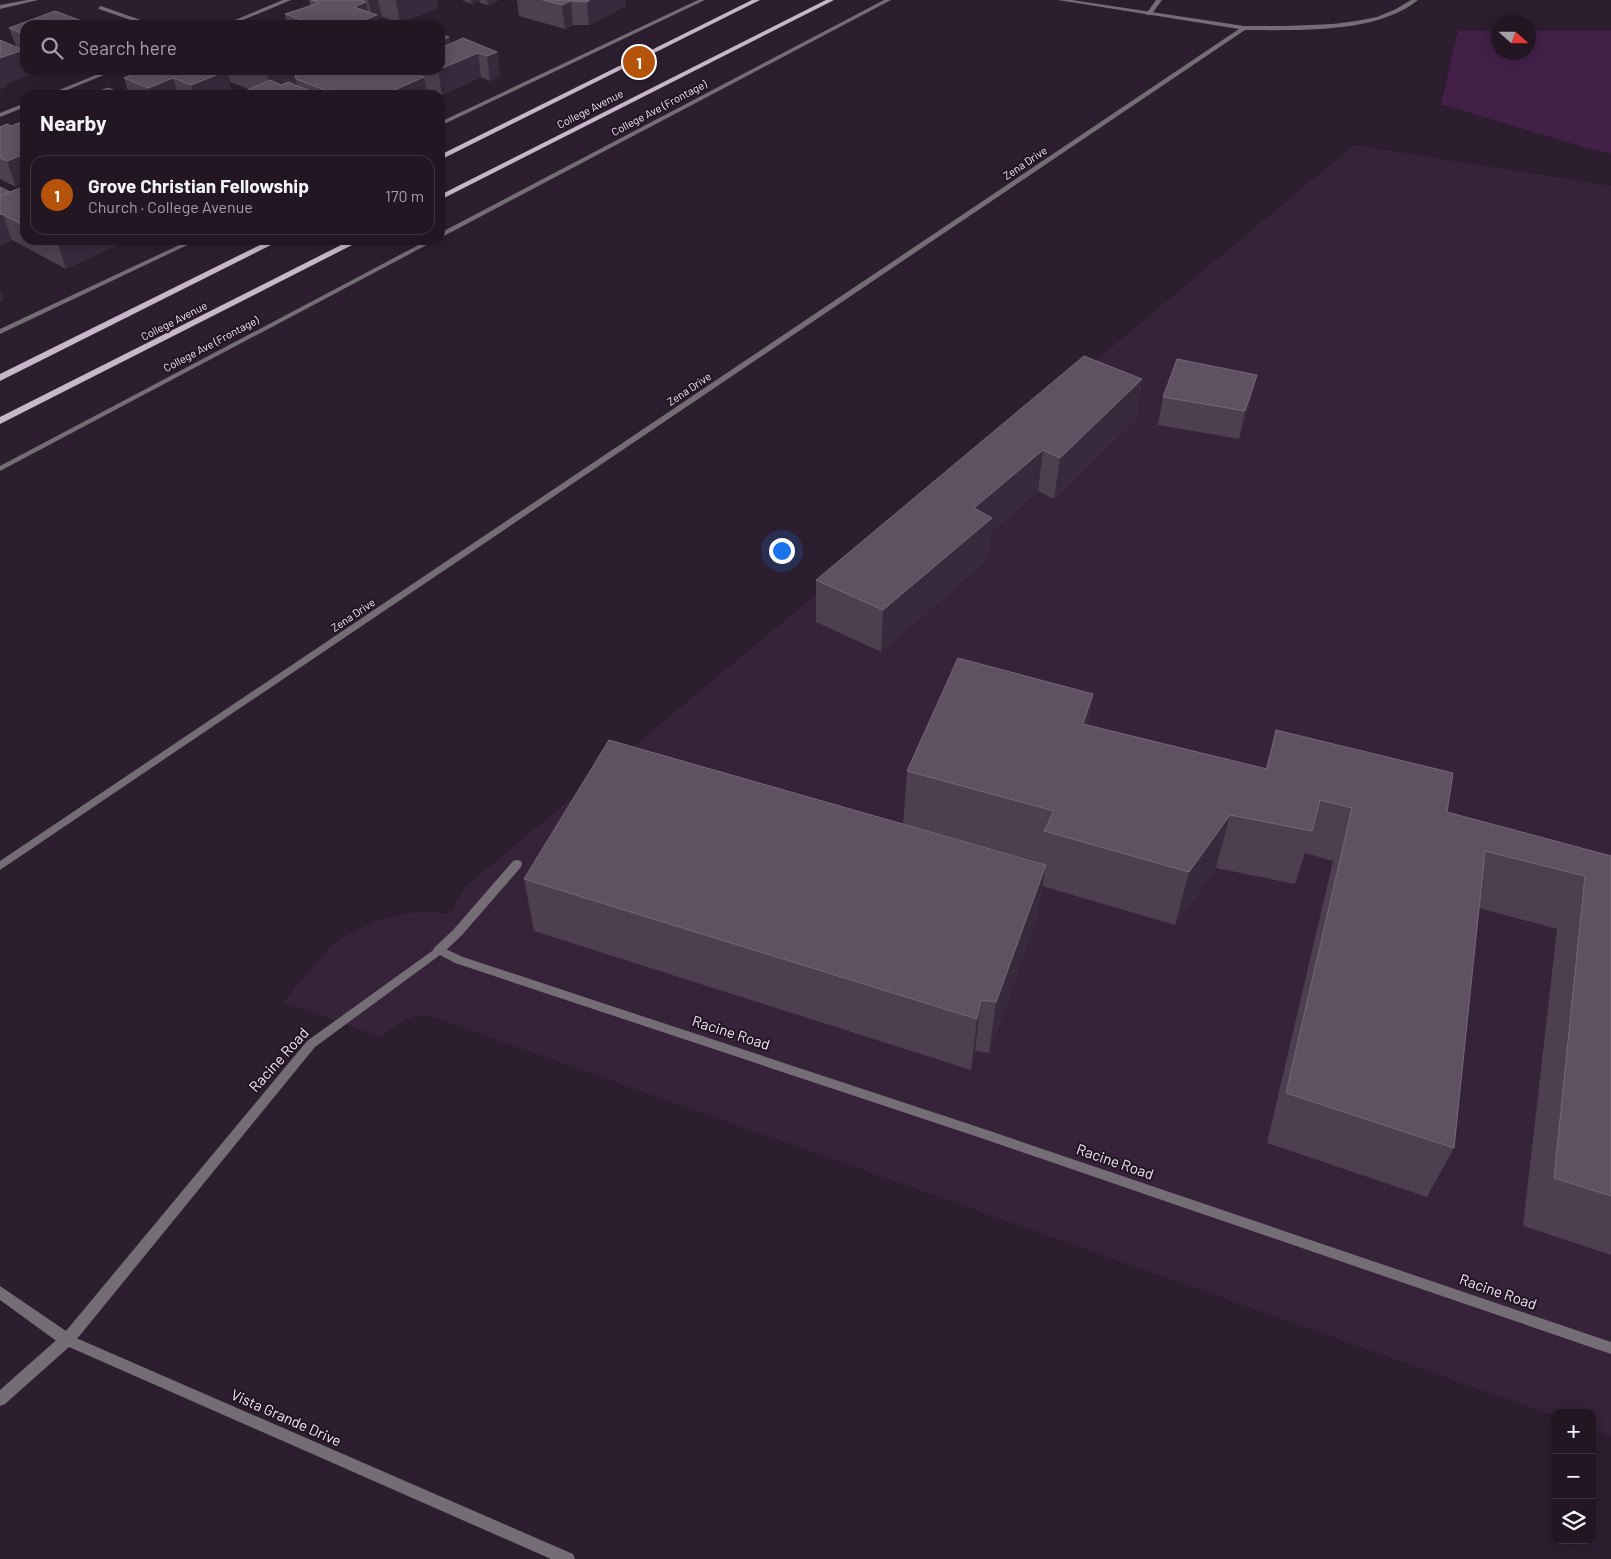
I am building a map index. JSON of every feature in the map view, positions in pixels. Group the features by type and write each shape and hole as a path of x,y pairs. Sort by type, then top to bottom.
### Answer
{"main road":[{"name":"College Avenue","path":"445,156 757,0"},
{"name":"College Avenue","path":"445,195 831,0"},
{"path":"0,378 267,245"},
{"name":"College Avenue","path":"0,421 348,245"}],"street":[{"path":"0,7 35,0"},
{"path":"238,20 288,0"},
{"path":"445,122 702,0"},
{"name":"College Ave (Frontage)","path":"445,233 888,0"},
{"path":"1061,0 1244,28 1322,27 1347,24 1384,15 1415,0"},
{"path":"1149,14 1159,0"},
{"path":"100,8 135,20"},
{"name":"Zena Drive","path":"0,866 1244,28"},
{"path":"63,90 100,75"},
{"path":"0,115 20,107"},
{"path":"0,332 184,245"},
{"name":"College Ave (Frontage)","path":"0,469 424,245"},
{"path":"439,950 458,932 517,864"},
{"name":"Racine Road","path":"0,1399 67,1340 311,1044 439,950 458,960 978,1132 1611,1348"},
{"name":"Vista Grande Drive","path":"0,1292 67,1340 568,1559"}],"shaded area":[{"path":"1458,31 1491,31 1491,60 1536,60 1536,31 1611,31 1611,153 1590,149 1441,104"},
{"path":"1354,145 1611,186 1611,1436 1596,1430 1596,1409 1551,1409 1551,1415 433,1017 414,1016 397,1024 381,1037 283,1002 332,945 358,929 379,920 419,911 450,914 464,888"}],"building":[{"path":"311,0 361,0 366,2 354,7 377,15 364,20 302,20 285,14 319,3"},
{"path":"543,0 590,0 587,2 571,1 562,5"},
{"path":"55,11 79,20 31,20"},
{"path":"20,24 20,33 9,28"},
{"path":"463,38 497,52 487,56 478,53 445,67 445,46"},
{"path":"0,40 20,49 20,51 0,58"},
{"path":"131,75 216,75 191,85 173,78 148,88 124,78"},
{"path":"295,75 418,75 424,77 394,90 324,90 296,79"},
{"path":"270,80 281,85 288,82 308,90 248,90"},
{"path":"20,123 20,156 7,161 0,158 0,127 7,124 11,126"},
{"path":"0,187 10,192 0,196"},
{"path":"20,188 20,223 2,214 0,215 0,196"},
{"path":"1084,356 1142,379 1060,458 1043,450 974,508 992,518 883,610 816,580"},
{"path":"1177,359 1257,375 1245,411 1163,397"},
{"path":"958,658 1093,694 1083,724 1267,769 1276,730 1453,773 1447,812 1611,856 1611,1196 1554,1178 1585,876 1485,851 1454,1148 1286,1093 1352,808 1320,800 1312,831 1230,815 1189,872 1044,831 1054,811 907,771"},
{"path":"609,740 1046,865 996,1002 981,1000 977,1019 524,879"}],"place":[{"name":"Grove Christian Fellowship","path":"639,62"}]}
